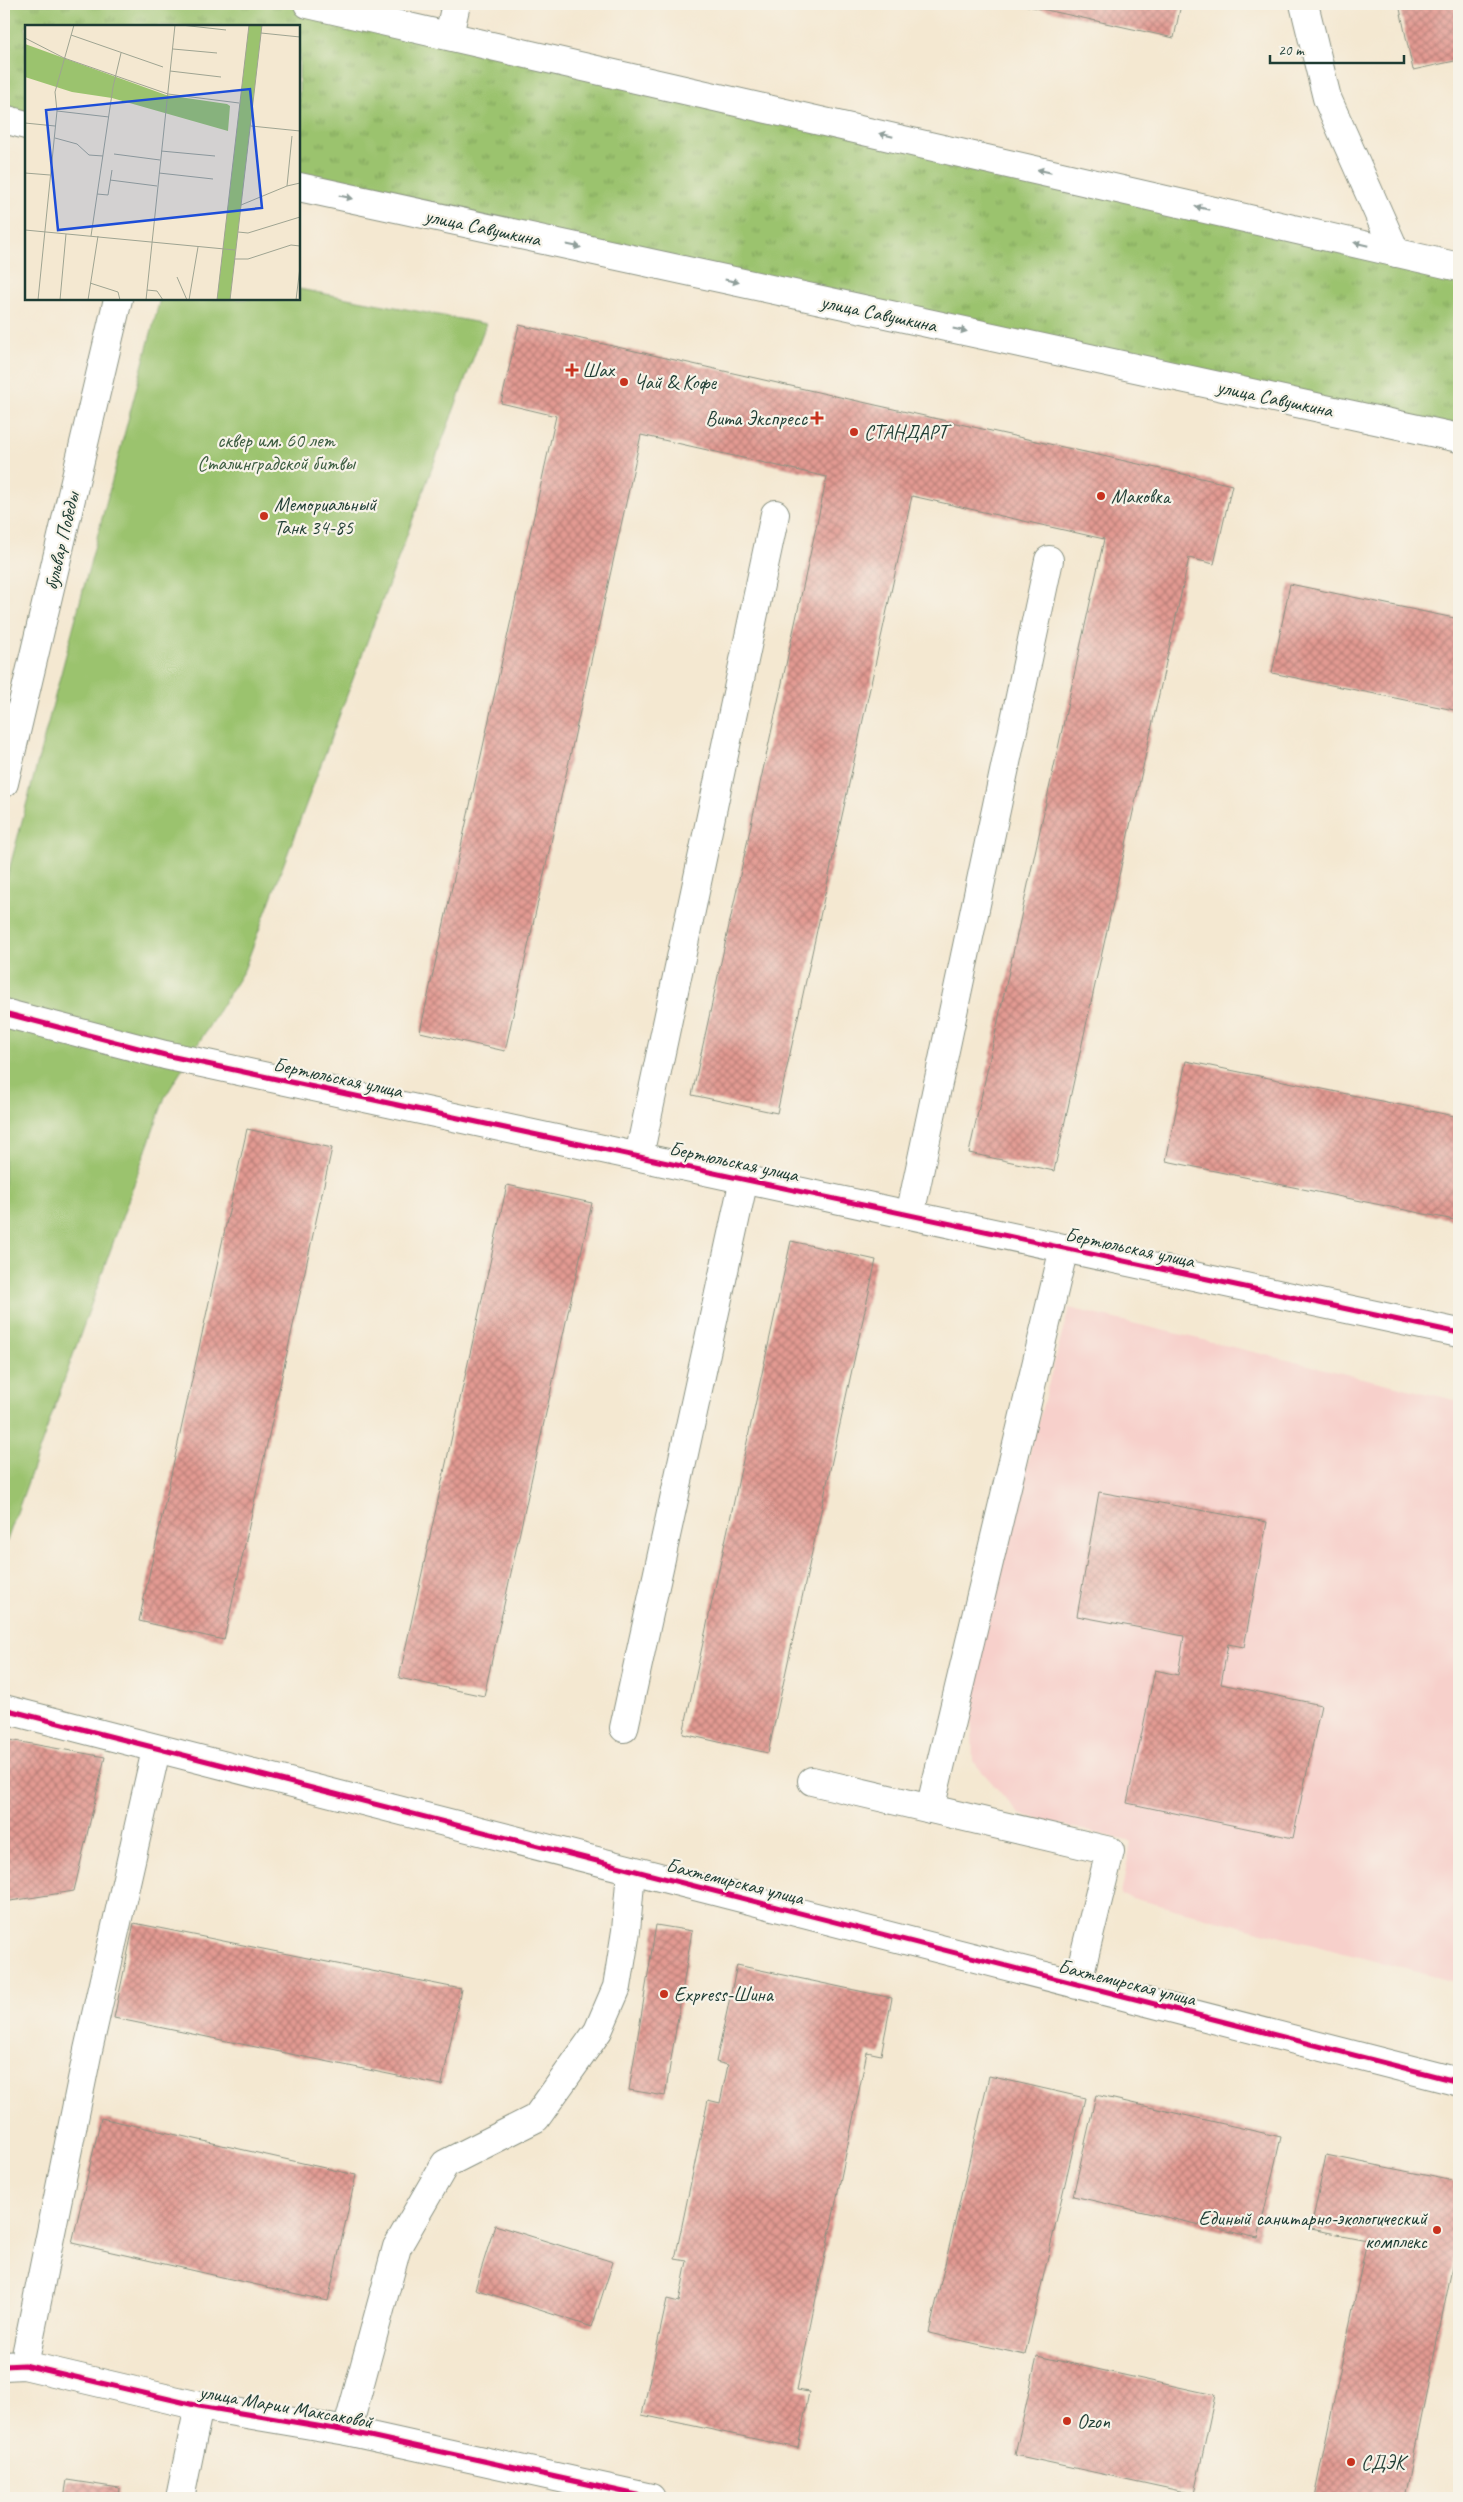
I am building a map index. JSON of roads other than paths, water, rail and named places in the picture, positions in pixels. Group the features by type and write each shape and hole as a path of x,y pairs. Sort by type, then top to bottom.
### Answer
{"main road":[{"path":"308,4 1459,267"},
{"path":"449,35 456,4"},
{"path":"1304,4 1327,98 1396,253"},
{"path":"4,119 25,125"},
{"name":"улица Савушкина","path":"300,187 1459,438"},
{"name":"бульвар Победы","path":"4,783 118,300"},
{"path":"639,1156 775,514"},
{"path":"910,1215 1049,560"},
{"name":"Бертюльская улица","path":"4,1013 165,1055 1459,1333"},
{"path":"624,1728 744,1179"},
{"path":"930,1809 1064,1248"},
{"name":"Бахтемирская улица","path":"4,1710 1459,2082"},
{"path":"14,2365 156,1750"},
{"path":"812,1781 1110,1852 1077,1984"},
{"path":"347,2431 397,2248 445,2164 536,2118 598,2031 617,1986 626,1932 631,1870"},
{"name":"улица Марии Максаковой","path":"14,2365 199,2406 347,2431 651,2498"},
{"path":"180,2498 199,2406"}],"place":[{"name":"Шах","path":"572,370"},
{"name":"Чай & Кофе","path":"624,382"},
{"name":"Вита Экспресс","path":"817,418"},
{"name":"СТАНДАРТ","path":"854,432"},
{"name":"Маковка","path":"1101,496"},
{"name":"Мемориальный Танк 34-85","path":"264,516"},
{"name":"Express-Шина","path":"664,1994"},
{"name":"Единый санитарно-экологический комплекс","path":"1437,2230"},
{"name":"Ozon","path":"1067,2421"},
{"name":"СДЭК","path":"1351,2462"}],"park label":[{"name":"сквер им. 60 лет Сталинградской битвы","path":"276,452"}]}
